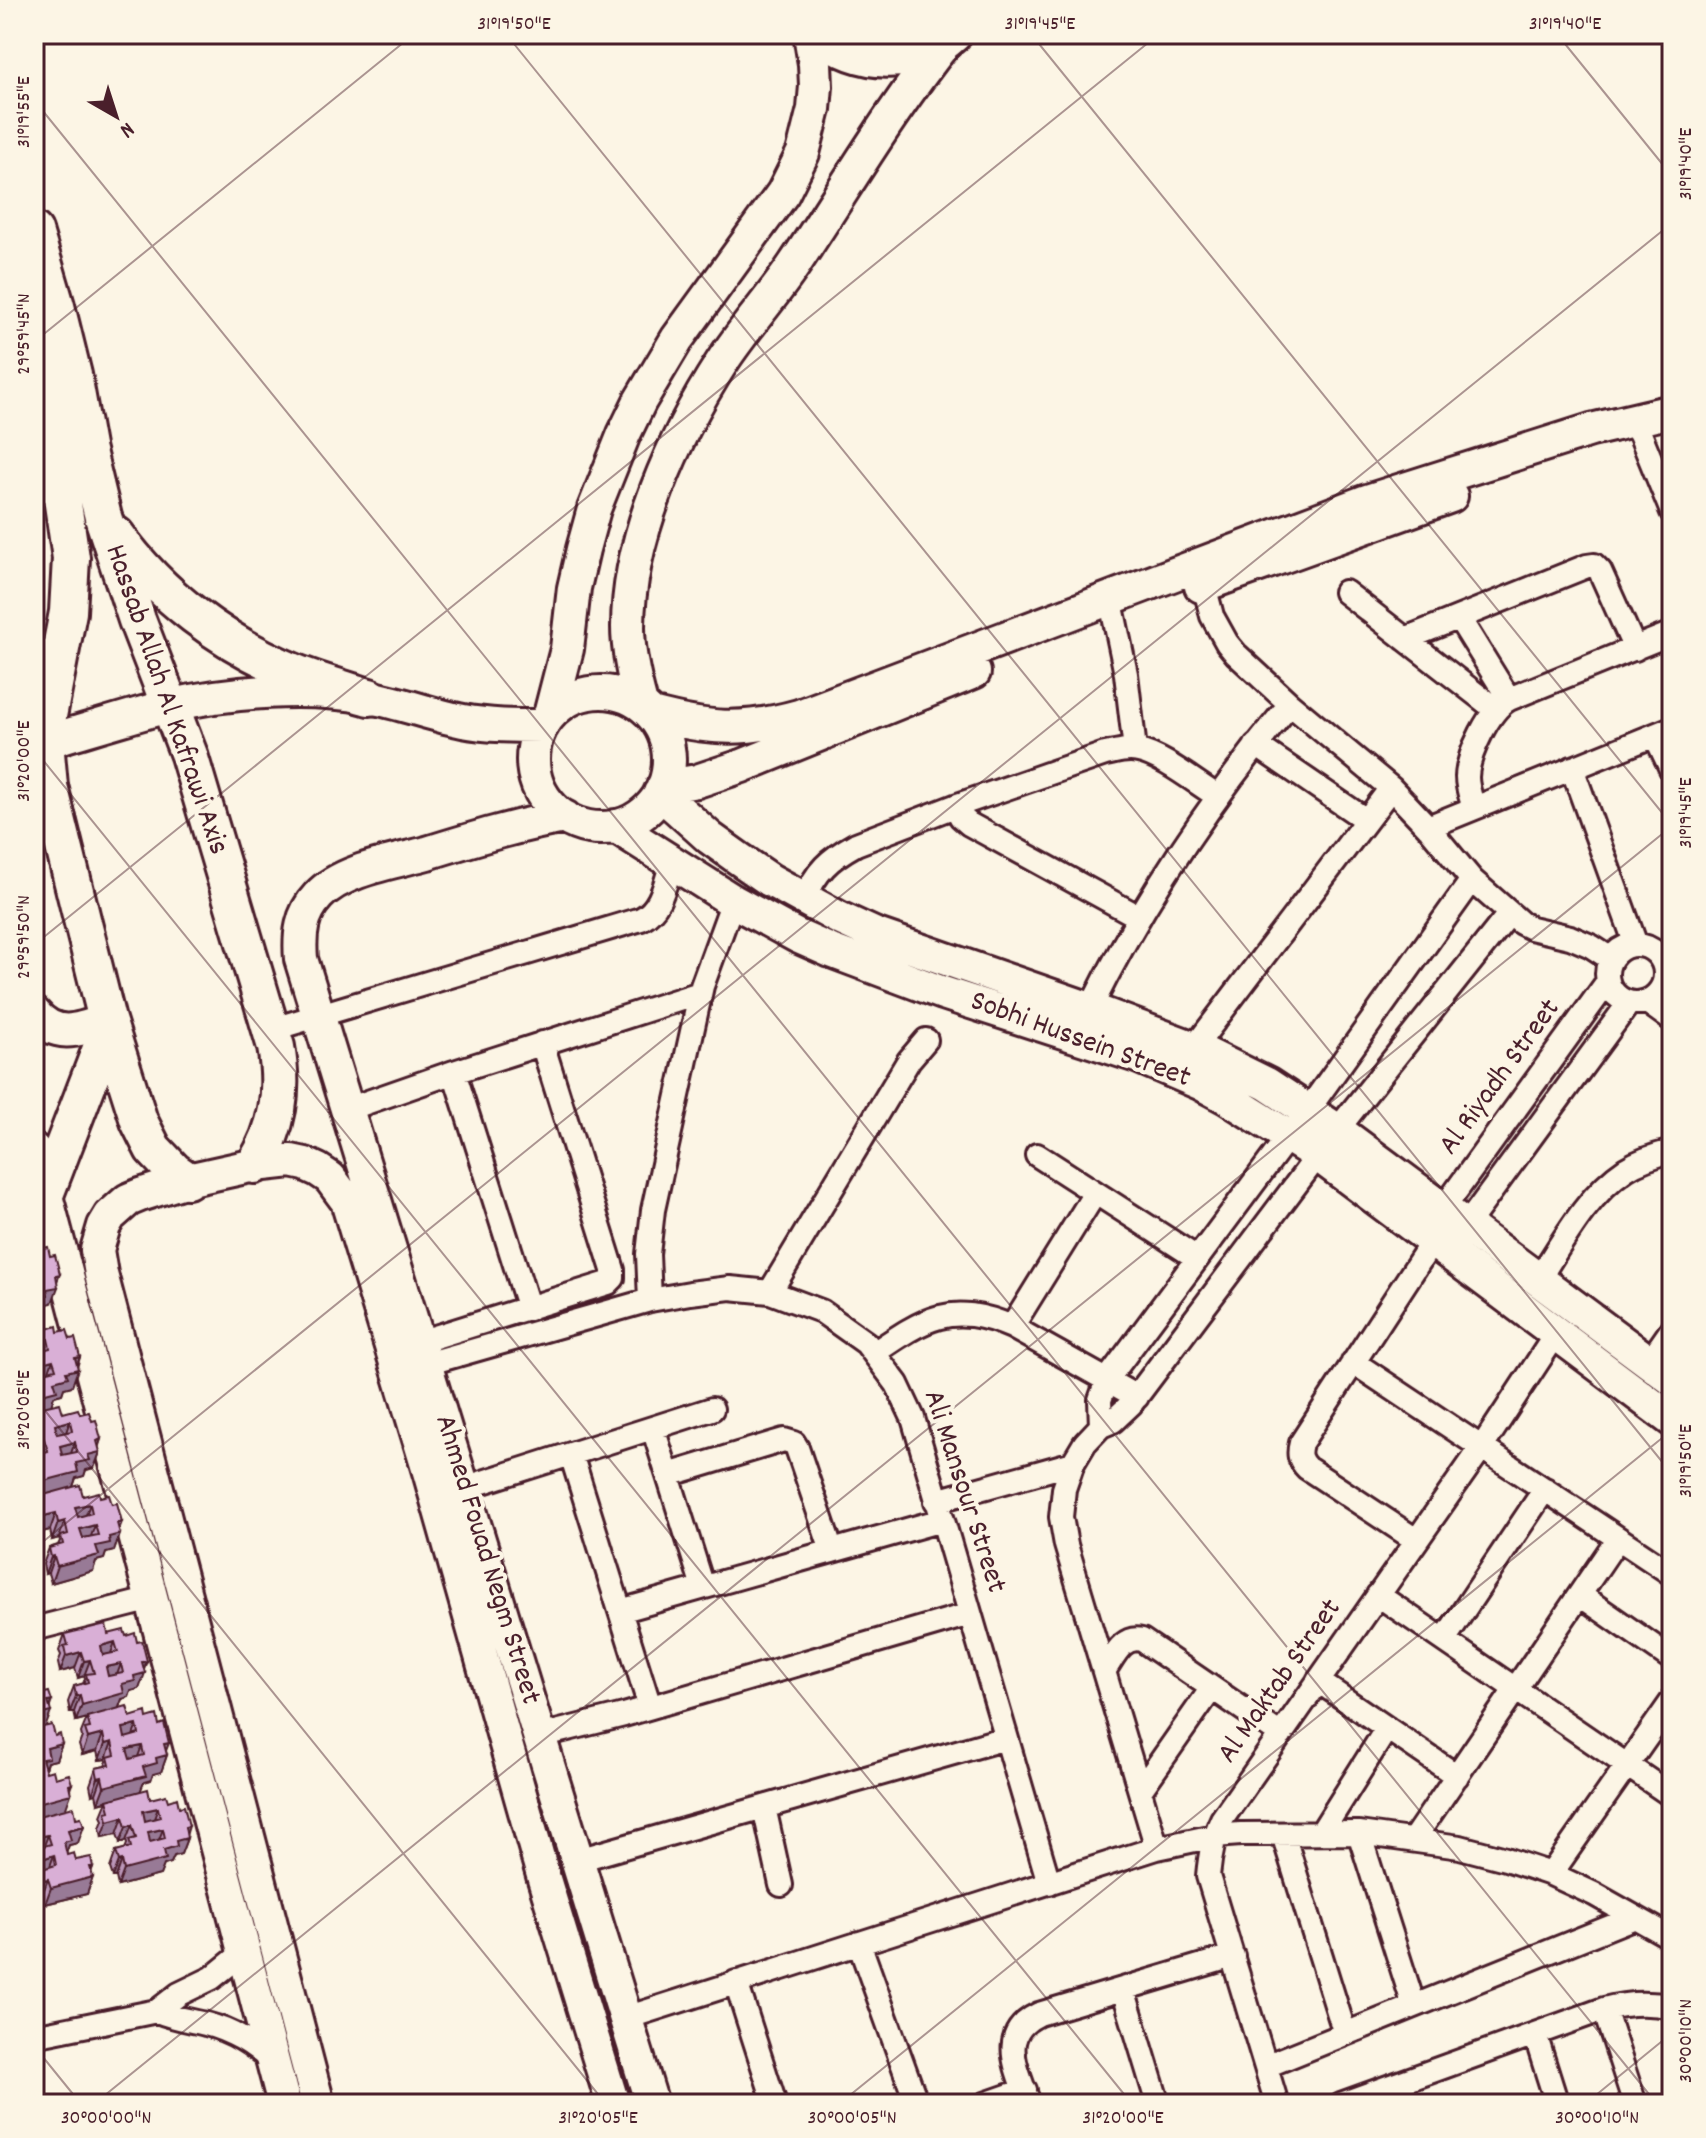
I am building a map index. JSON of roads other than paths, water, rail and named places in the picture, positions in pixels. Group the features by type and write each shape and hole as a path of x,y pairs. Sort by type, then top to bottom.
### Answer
{"main road":[{"path":"820,34 847,52 882,59 917,55 951,36"},
{"name":"Hassab Allah Al Kafrawi Axis","path":"34,231 73,375 103,517 137,620 189,755 279,1065 280,1100 271,1134 255,1165"},
{"name":"Hassab Allah Al Kafrawi Axis","path":"34,344 55,450 71,558 68,612 45,742 49,786 108,1024 139,1121 163,1160 187,1180"},
{"path":"103,517 147,573 211,627 262,658 295,673 369,697"},
{"path":"46,1192 108,1024"}],"street":[{"path":"810,34 816,86 814,109 803,153 783,193 677,339 640,401 599,497 583,549 574,588 567,649 533,754 537,783 553,808 565,817 589,826 615,826 641,814 661,790 668,772 666,741 646,709 630,654 628,628 631,590 641,541 664,470 723,359 793,266 899,102 951,36"},
{"path":"45,742 170,706 245,694 283,692 369,697 464,721 499,725 546,720 573,698 600,692 628,697 646,709 689,724 743,727 777,722 1204,573 1649,431 1672,411"},
{"path":"1649,431 1672,512"},
{"path":"1405,639 1594,565 1600,571 1635,649"},
{"path":"1204,573 1212,616 1227,643 1290,704 1391,788 1472,880 1509,914 1531,928 1570,937 1611,959"},
{"path":"1345,592 1405,639 1502,704"},
{"path":"1113,607 1126,674 1135,750"},
{"path":"661,790 765,758 1113,607"},
{"path":"1459,618 1502,704"},
{"path":"1474,808 1469,791 1469,766 1487,722 1502,704 1672,633"},
{"path":"1090,1009 1139,917 1217,796 1290,704"},
{"path":"1428,827 1663,731 1672,771"},
{"path":"1256,745 1366,820"},
{"path":"804,900 819,871 856,844 1105,754 1135,750 1162,761 1217,796"},
{"path":"1572,768 1660,955 1666,979 1663,988 1656,996 1638,1002"},
{"path":"1194,1048 1391,788"},
{"name":"Sobhi Hussein Street","path":"661,790 710,838 770,880 874,934 1194,1048 1267,1084 1308,1110 1328,1143 1432,1242 1672,1420"},
{"path":"955,806 969,824 1139,917"},
{"name":"Ahmed Fouad Negm Street","path":"565,817 527,824 350,875 320,893 305,916 299,942 301,959 652,2104"},
{"name":"Sobhi Hussein Street","path":"615,826 765,920 831,951 943,993 1109,1046 1166,1068 1226,1097 1288,1135 1328,1143 1454,1218 1661,1371"},
{"path":"270,1030 641,919 649,914 659,899 672,862"},
{"path":"1101,1426 1100,1400 1107,1380 1308,1110 1472,880"},
{"path":"650,1300 648,1254 653,1210 700,993 733,901"},
{"path":"1157,1848 1066,1545 1061,1517 1064,1489 1073,1463 1085,1443 1101,1426 1123,1413 1137,1397 1328,1143 1509,914"},
{"path":"1660,955 1627,946 1611,959 1608,981 1620,999 1638,1002 1672,1020"},
{"name":"Al Riyadh Street","path":"1454,1218 1608,981"},
{"path":"348,1109 700,993"},
{"name":"Al Riyadh Street","path":"1454,1218 1638,1002"},
{"path":"34,1013 48,1026 69,1031 108,1024"},
{"path":"770,1292 909,1060 926,1040"},
{"path":"423,1353 529,1309 608,1283 614,1274 542,1043"},
{"path":"454,1072 529,1309"},
{"path":"34,1150 273,2062"},
{"path":"1538,1280 1578,1217 1603,1188 1625,1169 1646,1158 1672,1151"},
{"path":"1037,1155 1197,1258"},
{"name":"Ahmed Fouad Negm Street","path":"298,2101 97,1250 104,1226 119,1207 140,1195 187,1180 255,1165 291,1161 305,1164 330,1178 347,1201 430,1475 544,1879 613,2104"},
{"path":"1012,1327 1095,1193"},
{"path":"1416,1540 1307,1468 1298,1452 1432,1242"},
{"name":"Ali Mansour Street","path":"423,1353 650,1300 730,1288 770,1292 821,1311 866,1343 897,1384 913,1418 1049,1883"},
{"path":"874,1353 914,1326 933,1318 973,1315 1012,1327 1137,1397"},
{"path":"1661,1371 1672,1329"},
{"name":"Al Maktab Street","path":"1277,2104 1208,1876 1214,1836 1222,1819 1482,1447 1556,1334"},
{"path":"1353,1362 1672,1574"},
{"path":"464,1488 712,1409"},
{"path":"653,1428 703,1587"},
{"path":"668,1475 788,1440 797,1448 832,1551"},
{"path":"571,1454 650,1707"},
{"path":"620,1611 832,1551 1073,1463"},
{"path":"1444,1640 1545,1489"},
{"path":"1413,1840 1618,1538"},
{"path":"1378,1595 1672,1796"},
{"path":"1580,1595 1672,1659"},
{"path":"34,1629 152,1599"},
{"path":"540,1736 970,1614"},
{"path":"1104,1671 1124,1643 1136,1638 1142,1640 1281,1735"},
{"path":"1318,1681 1457,1776"},
{"path":"1140,1791 1212,1688"},
{"path":"1551,1874 1672,1701"},
{"path":"1321,1833 1387,1728"},
{"path":"578,1860 1006,1738"},
{"path":"764,1807 781,1885"},
{"path":"1359,1833 1414,2006"},
{"path":"626,2018 1157,1848 1214,1836 1359,1833 1475,1851 1551,1874 1594,1894 1672,1938"},
{"path":"1283,1834 1345,2034"},
{"path":"1266,2066 1635,1917"},
{"path":"859,1943 917,2104"},
{"path":"34,2036 157,2011 171,1999 212,1978 244,1952"},
{"path":"985,2104 1027,2097 1014,2059 1013,2044 1017,2031 1026,2020 1233,1956"},
{"path":"736,1982 775,2104"},
{"path":"1123,1989 1158,2104"},
{"path":"1341,2104 1617,2005 1645,2003 1672,2007"},
{"path":"1604,2009 1635,2104"},
{"path":"157,2011 209,2025 250,2043 273,2062 298,2101"},
{"path":"1535,2034 1557,2104"}]}
